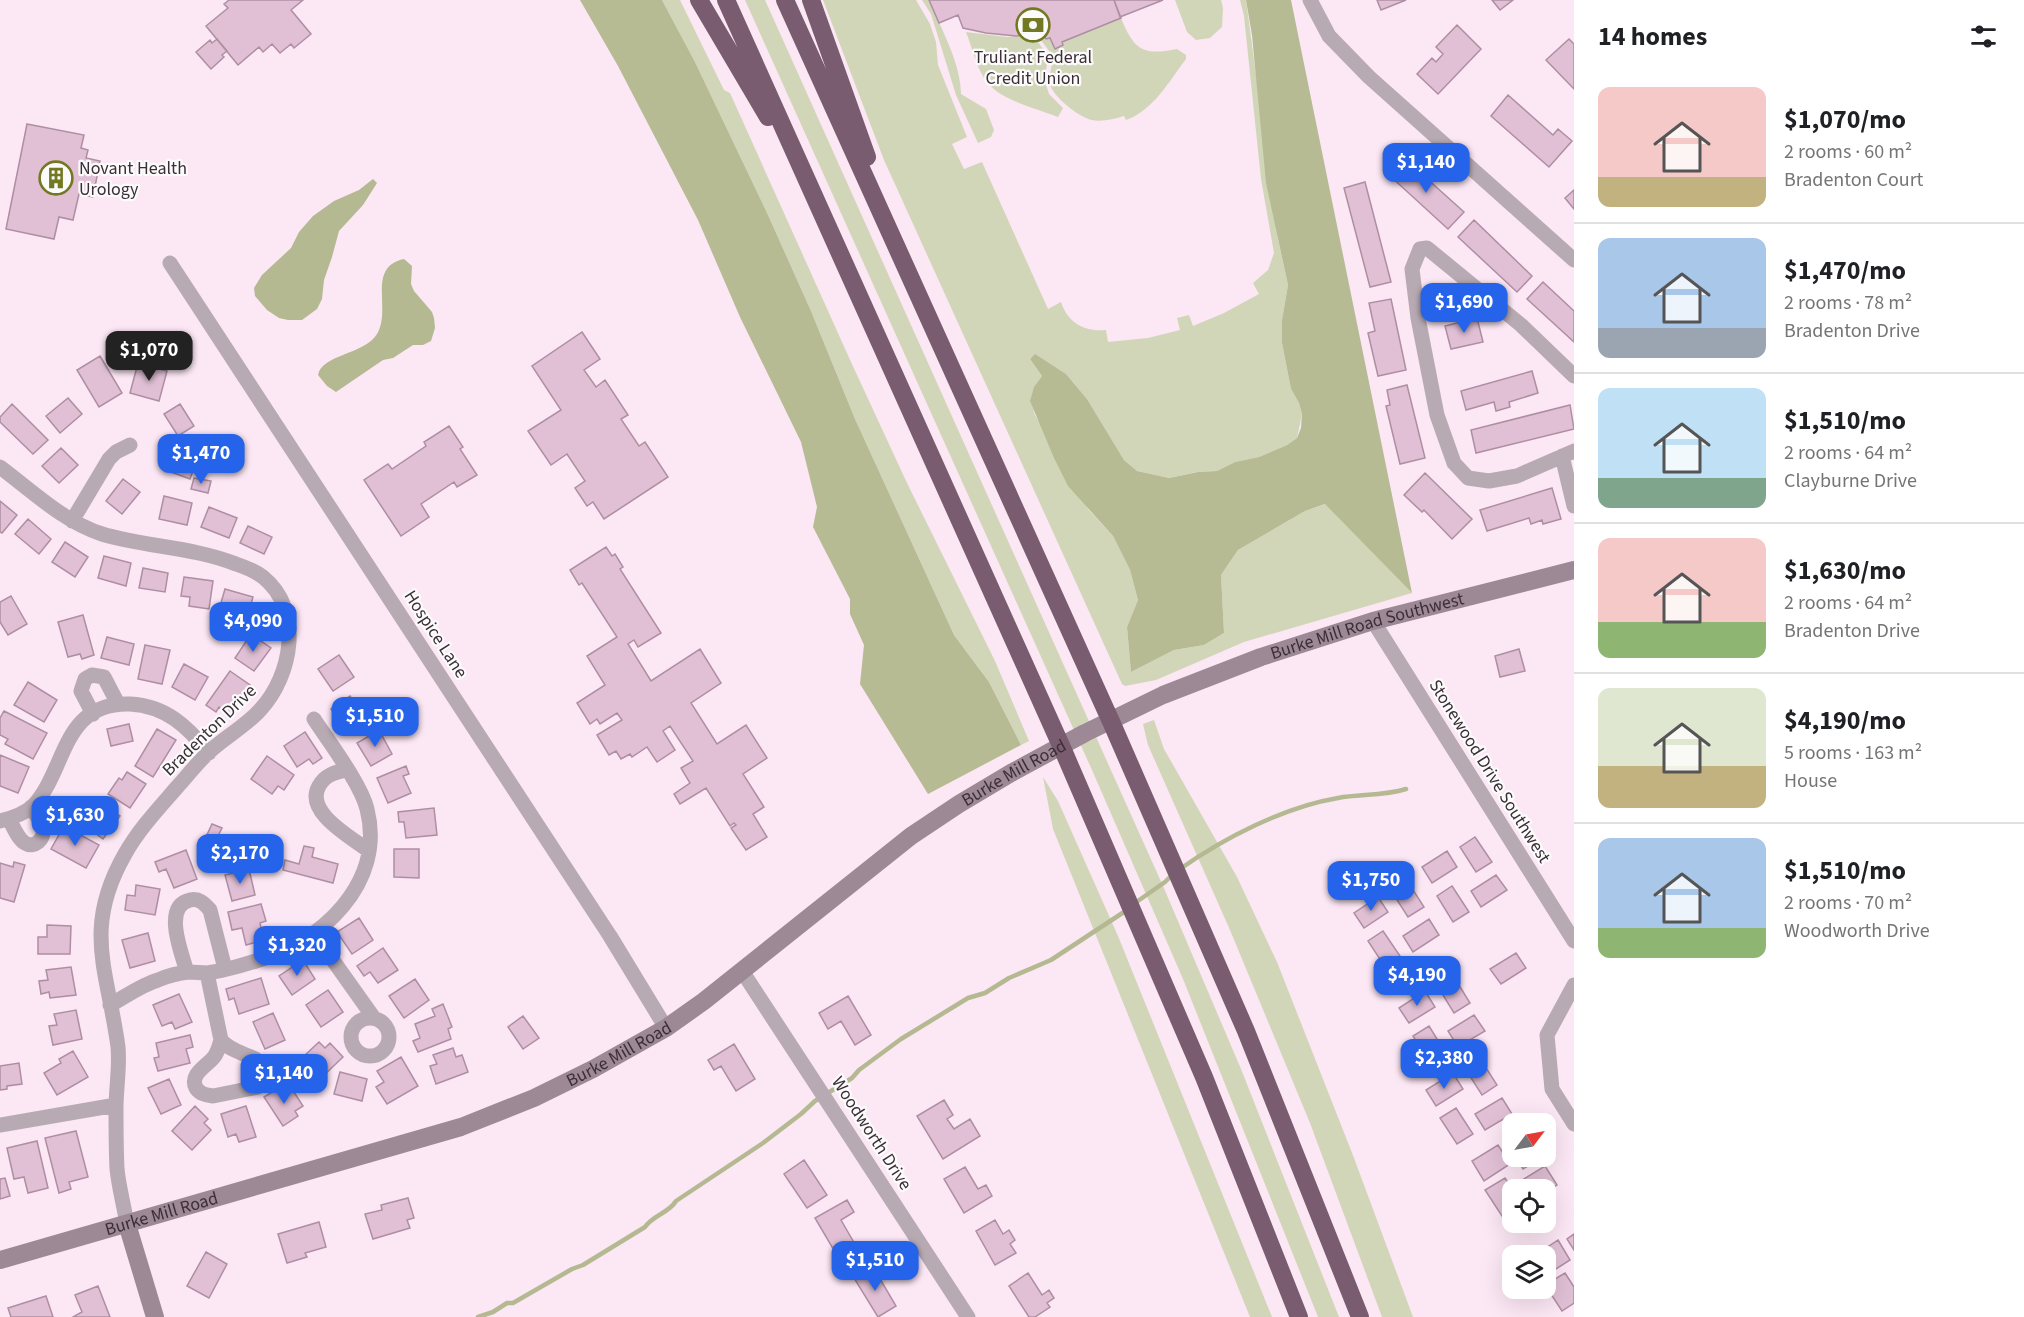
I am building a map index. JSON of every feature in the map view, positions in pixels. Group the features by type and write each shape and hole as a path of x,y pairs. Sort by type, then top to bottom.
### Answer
{"highway":[{"path":"699,0 813,194"},
{"path":"726,0 1064,750 1204,1077 1299,1317"},
{"path":"785,0 1113,726 1246,1031 1360,1317"},
{"path":"812,0 912,283"}],"street":[{"path":"1310,0 1329,36 1369,77 1574,260"},
{"path":"1574,376 1521,325 1427,248 1420,249 1412,269 1418,318 1437,415 1454,463 1468,478 1489,481 1517,476 1568,453 1574,506"},
{"name":"Hospice Lane","path":"170,263 610,936 666,1028"},
{"path":"72,521 109,459 116,452 130,446"},
{"name":"Bradenton Drive","path":"0,467 72,521 100,533 213,555 252,570 274,589 285,608 289,621 290,635 286,656 279,684 272,696 259,712 208,753 147,821 134,838 111,880 104,906 100,952 118,1049 117,1171 128,1224"},
{"name":"Burke Mill Road Southwest","path":"1163,695 1262,657 1373,621 1574,570"},
{"name":"Stonewood Drive Southwest","path":"1373,621 1574,941"},
{"path":"93,714 81,691 85,679 92,675 104,677 118,704"},
{"name":"Burke Mill Road","path":"0,1260 450,1131 496,1114 593,1069 666,1028 742,971 911,836 958,804 1011,773 1163,695"},
{"path":"31,807 43,828 42,838 38,843 26,844 4,820 20,815 31,807 45,791 69,738 82,722 104,708 118,704 164,711 192,733 208,753"},
{"path":"110,1005 156,980 187,972 207,973 225,969 286,951 315,935 351,896 362,878 369,851 370,828 367,807 347,770 314,719"},
{"path":"347,770 328,776 320,785 316,794 317,806 325,817 369,851"},
{"path":"187,972 175,918 179,908 186,901 196,899 210,910 225,969"},
{"path":"315,935 374,1018"},
{"name":"Woodworth Drive","path":"742,971 968,1317"},
{"path":"207,973 222,1040 235,1052 256,1058 263,1064 266,1072 258,1087 213,1096 198,1091 194,1084 196,1075 213,1059 222,1040"},
{"path":"1574,985 1547,1035 1552,1089 1574,1124"},
{"path":"0,1125 116,1105"},
{"path":"128,1224 155,1317"}],"shaded area":[{"path":"580,0 662,0 695,62 768,215 811,311 855,419 954,635 989,682 1021,745 928,794 860,684 864,645 850,614 850,599 813,527 817,507 801,442 740,317 698,220 618,66"},
{"path":"662,0 680,0 724,90 730,93 907,483 995,661 1029,741 1021,745 989,682 954,635 855,419 811,311 768,215 695,62"},
{"path":"745,0 765,0 1163,886 1241,1069 1339,1317 1318,1317 1183,979 1092,770"},
{"path":"823,0 916,0 930,24 936,42 938,65 967,137 952,144 964,169 982,162 1048,309 1061,302 1068,316 1078,325 1084,328 1106,330 1108,342 1148,338 1180,330 1177,318 1189,315 1193,326 1224,313 1259,294 1253,283 1268,270 1274,253 1261,179 1244,16 1240,0 1246,0 1278,239 1288,285 1282,320 1282,343 1291,389 1302,414 1297,438 1259,457 1235,462 1217,471 1197,472 1169,478 1137,471 1124,460 1087,399 1066,374 1035,355 1030,359 1042,376 1032,394 1033,409 1088,509 1113,536 1130,570 1138,600 1127,627 1131,672 1174,650 1204,645 1224,633 1221,575 1238,550 1305,511 1326,504 1412,593 1244,642 1156,680 1125,686 1122,684 884,160"},
{"path":"922,0 929,0 950,46 958,71 961,94 986,109 994,130 991,137 978,143 956,95 931,14"},
{"path":"1175,0 1221,0 1222,27 1210,38 1196,40 1187,32"},
{"path":"1246,0 1291,0 1412,593 1325,504 1305,511 1238,550 1221,575 1224,633 1204,645 1174,650 1131,672 1127,627 1138,600 1130,570 1113,536 1068,486 1054,458 1030,401 1034,387 1042,376 1030,359 1035,354 1066,374 1087,399 1124,460 1137,471 1169,478 1217,471 1235,462 1259,457 1297,438 1301,428 1302,414 1291,389 1282,343 1282,320 1288,285 1266,183 1252,35"},
{"path":"1121,18 1130,37 1141,48 1156,52 1177,49 1186,55 1186,59 1153,102 1136,115 1126,120 1124,116 1100,121 1092,120 1067,106 1052,89 1050,77 1053,56 1040,39 1050,38 1055,48 1062,42"},
{"path":"966,32 1007,37 1033,35 1048,56 1046,85 1049,94 1063,108 1058,117 1019,103 992,88 980,70"},
{"path":"373,179 377,183 363,205 339,231 324,280 322,299 317,309 302,320 279,318 267,310 255,296 254,288 262,275 291,248 299,232 313,216 334,201 359,190"},
{"path":"404,259 412,266 411,284 414,291 432,312 434,318 435,328 431,341 423,345 413,345 393,358 383,360 336,392 327,386 318,375 321,368 335,358 363,346 377,334 381,324 382,290 386,271 393,263"},
{"path":"1154,720 1164,749 1237,877 1277,962 1413,1317 1382,1317 1310,1123 1230,930 1148,745 1143,724"},
{"path":"1043,777 1058,801 1118,936 1272,1317 1250,1317 1053,829"}],"building":[{"path":"229,0 303,0 291,10 311,34 294,48 291,44 280,53 272,44 263,52 259,47 238,65 206,26 228,8 224,4"},
{"name":"Truliant Federal Credit Union","path":"929,0 1114,0 1121,18 1062,42 1063,45 1055,49 1050,38 1046,39 1043,33 1016,36 986,33 963,28 958,15 939,23"},
{"path":"1114,0 1163,0 1120,17"},
{"path":"1377,0 1406,0 1381,10"},
{"path":"1492,0 1513,0 1500,10"},
{"path":"1457,25 1481,49 1438,94 1417,74 1432,58 1436,62 1443,54 1436,47"},
{"path":"217,39 227,51 211,69 196,52 210,40 212,43"},
{"path":"1569,39 1574,44 1574,89 1546,60"},
{"path":"1508,95 1553,135 1558,129 1572,141 1549,167 1491,116"},
{"name":"Novant Health Urology","path":"27,124 84,135 81,148 88,150 86,158 100,161 93,197 79,194 73,220 59,217 54,239 6,229"},
{"path":"1404,158 1464,212 1448,229 1389,175"},
{"path":"1365,182 1391,282 1370,287 1344,188"},
{"path":"1574,190 1574,209 1565,198"},
{"path":"1474,220 1532,276 1517,292 1458,237"},
{"path":"1543,282 1574,311 1574,342 1527,299"},
{"path":"1391,299 1406,370 1378,376 1368,333 1375,331 1369,303"},
{"path":"1477,318 1483,342 1451,349 1445,326"},
{"path":"582,332 600,359 584,370 596,387 605,380 628,415 621,419 639,446 645,442 668,477 604,519 593,502 587,506 575,488 585,481 567,454 551,465 528,431 561,410 532,366"},
{"path":"100,356 122,393 99,407 77,370"},
{"path":"138,363 167,371 159,401 130,393"},
{"path":"1532,371 1538,393 1509,402 1510,407 1496,411 1494,402 1466,410 1461,391"},
{"path":"1407,385 1425,458 1400,464 1386,406 1390,405 1387,390"},
{"path":"68,398 82,414 60,433 46,416"},
{"path":"12,404 48,440 33,454 0,422 0,417"},
{"path":"180,404 194,426 178,436 164,414"},
{"path":"1570,405 1574,429 1476,453 1471,430"},
{"path":"449,426 463,447 460,449 477,475 457,487 454,482 421,504 429,517 401,536 364,480 388,464 392,469 426,446 424,442"},
{"path":"61,448 78,465 59,483 42,466"},
{"path":"179,452 197,460 190,479 171,472"},
{"path":"1425,473 1472,519 1452,539 1424,510 1422,512 1404,495"},
{"path":"194,478 211,481 208,493 191,489"},
{"path":"123,479 140,492 122,514 106,501"},
{"path":"1552,488 1561,519 1543,524 1542,520 1531,524 1529,518 1487,531 1480,510"},
{"path":"164,496 192,503 187,525 159,519"},
{"path":"0,501 17,515 2,533 0,532"},
{"path":"209,507 237,518 229,538 201,527"},
{"path":"28,519 51,539 39,554 15,534"},
{"path":"248,526 272,537 264,554 240,543"},
{"path":"65,542 88,557 75,577 52,562"},
{"path":"606,547 612,556 615,554 623,567 620,569 661,633 638,647 634,640 628,644 651,681 700,649 721,683 691,703 717,744 746,725 767,758 743,774 764,807 753,814 767,837 746,850 731,828 736,825 734,823 730,826 706,788 680,804 674,794 690,783 681,768 693,761 670,726 663,731 675,750 657,762 647,747 632,757 630,754 621,759 616,751 609,755 597,735 622,720 617,713 600,724 597,719 590,724 577,703 605,685 587,656 617,637 582,583 579,585 570,570"},
{"path":"104,556 131,563 126,586 98,578"},
{"path":"143,568 168,573 165,592 139,588"},
{"path":"184,577 213,581 209,609 189,606 190,597 181,596"},
{"path":"225,589 253,597 246,621 218,613"},
{"path":"11,596 27,624 8,635 0,622 0,602"},
{"path":"83,615 94,655 82,659 80,654 68,657 58,622"},
{"path":"251,634 271,648 254,671 235,658"},
{"path":"107,637 134,644 129,665 101,658"},
{"path":"145,645 170,650 162,684 138,679"},
{"path":"1519,649 1525,671 1500,677 1495,656"},
{"path":"339,655 354,677 333,691 318,669"},
{"path":"184,664 208,677 195,700 172,687"},
{"path":"230,671 250,685 230,715 219,707 216,712 206,705"},
{"path":"28,682 57,700 44,722 14,705"},
{"path":"350,696 365,719 346,731 331,709"},
{"path":"4,711 47,733 33,759 5,744 8,739 0,735 0,718"},
{"path":"129,724 133,741 111,746 107,729"},
{"path":"157,729 176,740 153,777 135,766"},
{"path":"379,730 392,754 371,766 357,743"},
{"path":"305,732 322,758 313,764 309,759 297,767 284,746"},
{"path":"0,755 29,767 18,793 0,786"},
{"path":"267,756 294,775 284,790 278,786 272,794 251,779"},
{"path":"406,766 409,774 403,776 411,793 388,803 377,778"},
{"path":"127,772 146,784 130,808 108,794 119,778 122,780"},
{"path":"99,801 120,816 103,839 83,824"},
{"path":"434,808 437,835 406,838 404,822 399,822 398,812"},
{"path":"212,824 222,828 219,834 235,841 225,864 199,852"},
{"path":"64,826 99,845 86,868 51,849"},
{"path":"1475,837 1492,862 1476,872 1460,847"},
{"path":"304,846 314,848 312,857 338,864 333,883 283,870 285,860 299,864"},
{"path":"394,849 419,849 419,878 394,877"},
{"path":"186,850 197,879 174,888 166,869 159,872 155,862"},
{"path":"1447,851 1457,867 1432,883 1422,867"},
{"path":"14,862 25,865 14,902 0,898 0,863 13,867"},
{"path":"249,869 255,895 232,901 225,875"},
{"path":"1496,875 1507,890 1481,907 1471,891"},
{"path":"1408,882 1424,907 1408,917 1392,892"},
{"path":"136,885 160,889 155,915 125,910 127,895 135,896"},
{"path":"1452,886 1469,912 1453,922 1437,896"},
{"path":"1378,897 1388,912 1364,928 1354,913"},
{"path":"261,904 266,921 260,923 264,940 246,945 242,928 232,930 228,912"},
{"path":"359,918 373,940 352,954 337,932"},
{"path":"1429,919 1439,935 1413,952 1403,936"},
{"path":"47,925 71,926 70,954 38,954 38,937 47,937"},
{"path":"1383,931 1400,956 1385,967 1368,941"},
{"path":"148,933 155,961 130,968 122,940"},
{"path":"383,948 398,970 378,983 370,972 364,976 357,966"},
{"path":"1516,953 1526,968 1501,984 1490,969"},
{"path":"303,960 315,979 292,995 279,976"},
{"path":"71,967 76,995 50,998 49,992 41,994 39,981 48,980 46,970"},
{"path":"1454,977 1470,1003 1454,1013 1438,987"},
{"path":"261,978 269,1004 239,1014 234,998 229,1000 226,989"},
{"path":"415,979 429,1000 404,1018 389,996"},
{"path":"328,990 343,1012 321,1027 306,1005"},
{"path":"1425,991 1435,1007 1409,1023 1399,1008"},
{"path":"179,994 192,1022 175,1029 172,1022 162,1026 153,1005"},
{"path":"848,996 871,1035 855,1045 841,1021 828,1029 819,1013"},
{"path":"443,1004 452,1027 448,1029 451,1039 418,1052 413,1041 420,1038 415,1024 435,1016 432,1009"},
{"path":"76,1010 82,1039 53,1045 49,1026 57,1025 54,1014"},
{"path":"273,1013 285,1040 265,1049 253,1022"},
{"path":"1474,1015 1485,1031 1458,1047 1448,1031"},
{"path":"523,1016 539,1038 523,1049 508,1027"},
{"path":"1429,1026 1445,1052 1429,1062 1413,1036"},
{"path":"190,1035 193,1047 186,1049 190,1063 158,1071 154,1058 159,1057 156,1043"},
{"path":"319,1042 325,1048 330,1043 343,1057 318,1081 305,1068 310,1063 303,1057"},
{"path":"734,1044 755,1079 736,1091 721,1066 714,1070 708,1060"},
{"path":"453,1048 456,1057 462,1055 468,1072 436,1084 430,1066 437,1064 433,1055"},
{"path":"73,1051 88,1077 57,1095 44,1073 61,1063 59,1059"},
{"path":"401,1057 418,1086 387,1104 376,1087 384,1082 377,1071"},
{"path":"1481,1060 1497,1085 1482,1095 1466,1070"},
{"path":"19,1063 22,1084 7,1086 7,1089 0,1090 0,1066"},
{"path":"340,1072 367,1079 362,1101 334,1094"},
{"path":"1453,1073 1463,1089 1436,1106 1426,1090"},
{"path":"169,1079 181,1105 161,1114 148,1088"},
{"path":"282,1086 286,1093 292,1089 303,1106 295,1111 298,1116 283,1126 264,1097"},
{"path":"1502,1098 1511,1113 1502,1113 1502,1120 1485,1130 1475,1114"},
{"path":"944,1100 953,1115 947,1119 954,1129 970,1119 980,1136 943,1159 917,1116"},
{"path":"195,1106 208,1119 204,1123 211,1130 192,1150 172,1131"},
{"path":"246,1106 256,1137 239,1142 236,1134 228,1137 221,1114"},
{"path":"1456,1108 1473,1134 1457,1144 1440,1118"},
{"path":"76,1131 88,1177 69,1182 71,1189 59,1193 45,1138"},
{"path":"37,1141 48,1188 28,1193 24,1177 14,1179 7,1148"},
{"path":"1498,1145 1502,1151 1502,1167 1505,1167 1484,1181 1472,1161"},
{"path":"804,1160 827,1195 807,1208 784,1174"},
{"path":"965,1167 978,1189 986,1185 992,1196 964,1213 944,1179"},
{"path":"1546,1167 1553,1179 1524,1179"},
{"path":"5,1178 10,1196 0,1199 0,1179"},
{"path":"1502,1180 1502,1216 1485,1190"},
{"path":"408,1198 414,1218 407,1220 410,1228 373,1239 365,1214 382,1210 381,1205"},
{"path":"847,1200 854,1212 841,1220 860,1253 842,1264 815,1218"},
{"path":"995,1220 1003,1234 1009,1230 1015,1240 1010,1244 1016,1253 995,1265 976,1231"},
{"path":"319,1222 326,1247 305,1253 307,1257 287,1263 278,1234"},
{"path":"1574,1234 1574,1250 1567,1239"},
{"path":"1558,1240 1570,1260 1556,1269 1556,1245 1550,1245"},
{"path":"206,1252 227,1264 209,1298 187,1286"},
{"path":"873,1267 896,1306 878,1317 854,1278"},
{"path":"1028,1273 1042,1295 1049,1290 1054,1298 1047,1303 1050,1307 1035,1317 1029,1317 1009,1286"},
{"path":"1565,1273 1574,1287 1574,1303 1562,1311 1554,1299 1556,1299 1556,1278"},
{"path":"98,1286 110,1317 73,1317 82,1312 75,1295"},
{"path":"46,1296 53,1317 11,1317 8,1308"}],"waterway":[{"path":"1180,869 1235,835 1276,816 1318,802 1406,789"},
{"path":"1135,903 1173,874"},
{"path":"478,1317 493,1312 507,1303 513,1303 583,1265 645,1227 676,1201 763,1143 815,1101 852,1078 859,1070 901,1039 968,998 985,993 1009,978 1051,960 1127,910"}],"place":[{"name":"Truliant Federal Credit Union","path":"1033,25"},
{"name":"Novant Health Urology","path":"56,178"}]}
